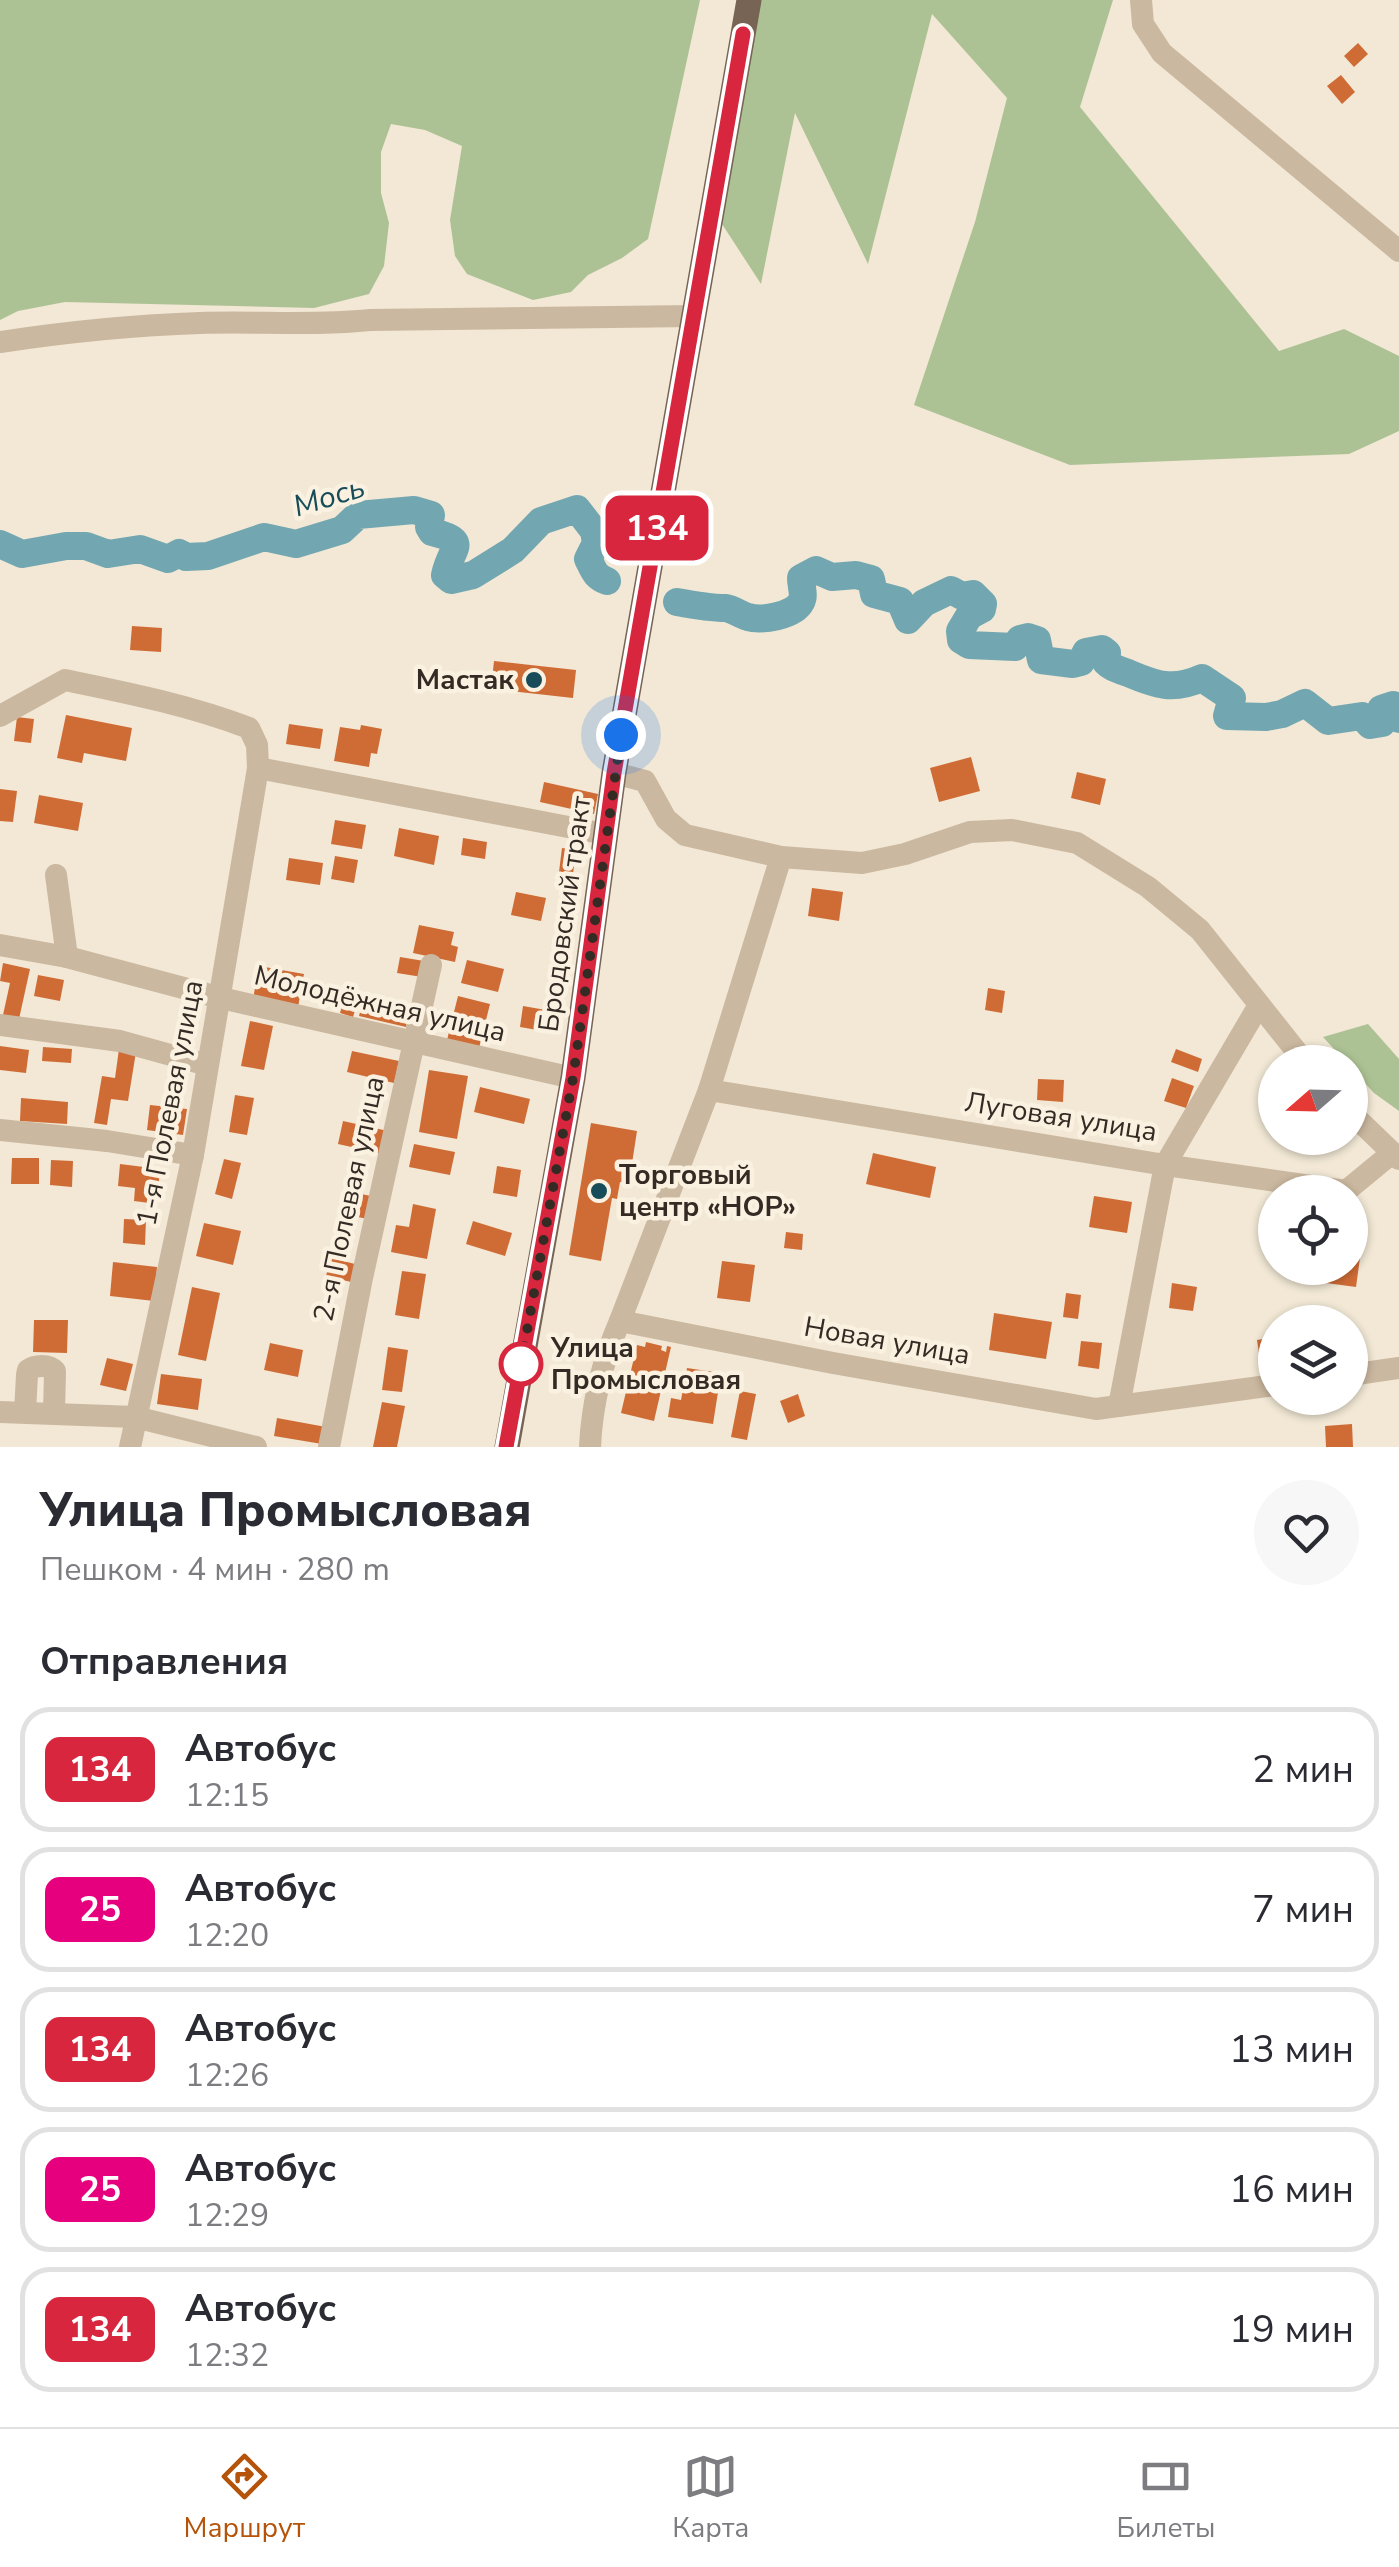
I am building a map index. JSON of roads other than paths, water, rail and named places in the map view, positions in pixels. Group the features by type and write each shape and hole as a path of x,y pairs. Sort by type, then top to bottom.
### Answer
{"main road":[{"name":"Бродовский тракт","path":"506,1447 573,1078 614,773 749,0"}],"street":[{"path":"1142,0 1143,24 1162,53 1399,251"},
{"path":"0,342 98,328 203,323 319,325 384,320 694,316"},
{"path":"0,716 65,680 171,702 249,728 257,746 258,768 604,834"},
{"name":"1-я Полевая улица","path":"130,1447 193,1155 258,768"},
{"path":"614,773 645,781 666,819 686,835 782,856 862,863 905,854 970,832 1012,830 1077,843 1148,887 1200,930 1290,1045"},
{"path":"590,1447 595,1392 606,1352 709,1090 782,856"},
{"path":"56,875 67,957"},
{"name":"Молодёжная улица","path":"0,946 67,957 221,998 573,1078"},
{"name":"2-я Полевая улица","path":"329,1447 431,965"},
{"path":"1119,1406 1165,1164 1258,1005"},
{"path":"0,1024 120,1041 207,1065"},
{"name":"Луговая улица","path":"709,1090 1346,1190 1395,1156"},
{"path":"0,1130 193,1155"},
{"path":"1368,1130 1395,1156"},
{"name":"Новая улица","path":"620,1321 832,1363 1096,1408 1258,1387"},
{"path":"25,1412 27,1375 37,1366 50,1366 56,1371 54,1413"},
{"path":"1368,1372 1399,1368"},
{"path":"0,1412 135,1417 256,1447"}],"waterway":[{"name":"Мось","path":"0,544 22,554 86,546 108,554 140,549 168,559 179,553 186,557 208,556 264,537 296,544 342,530 358,515 414,510 431,515 432,532 455,542 445,575 451,580 473,575 513,550 541,521 577,509 594,531 596,543 588,559 597,575 607,581"},
{"name":"Мось","path":"677,602 769,618 797,607 803,597 801,578 816,570 832,577 856,575 871,579 874,594 900,601 908,620 924,603 951,590 962,596 973,594 983,604 960,631 961,640 969,645 1015,647 1020,639 1028,637 1037,640 1041,660 1073,664 1081,662 1086,652 1102,649 1111,666 1156,683 1173,685 1202,678 1232,698 1227,716 1266,717 1305,703 1328,721 1362,716 1370,725 1382,723 1381,709 1393,705 1399,719"}],"place":[{"name":"Мастак","path":"534,680"},
{"name":"Торговый центр «НОР»","path":"599,1191"},
{"name":"Улица Промысловая","path":"521,1364"}]}
